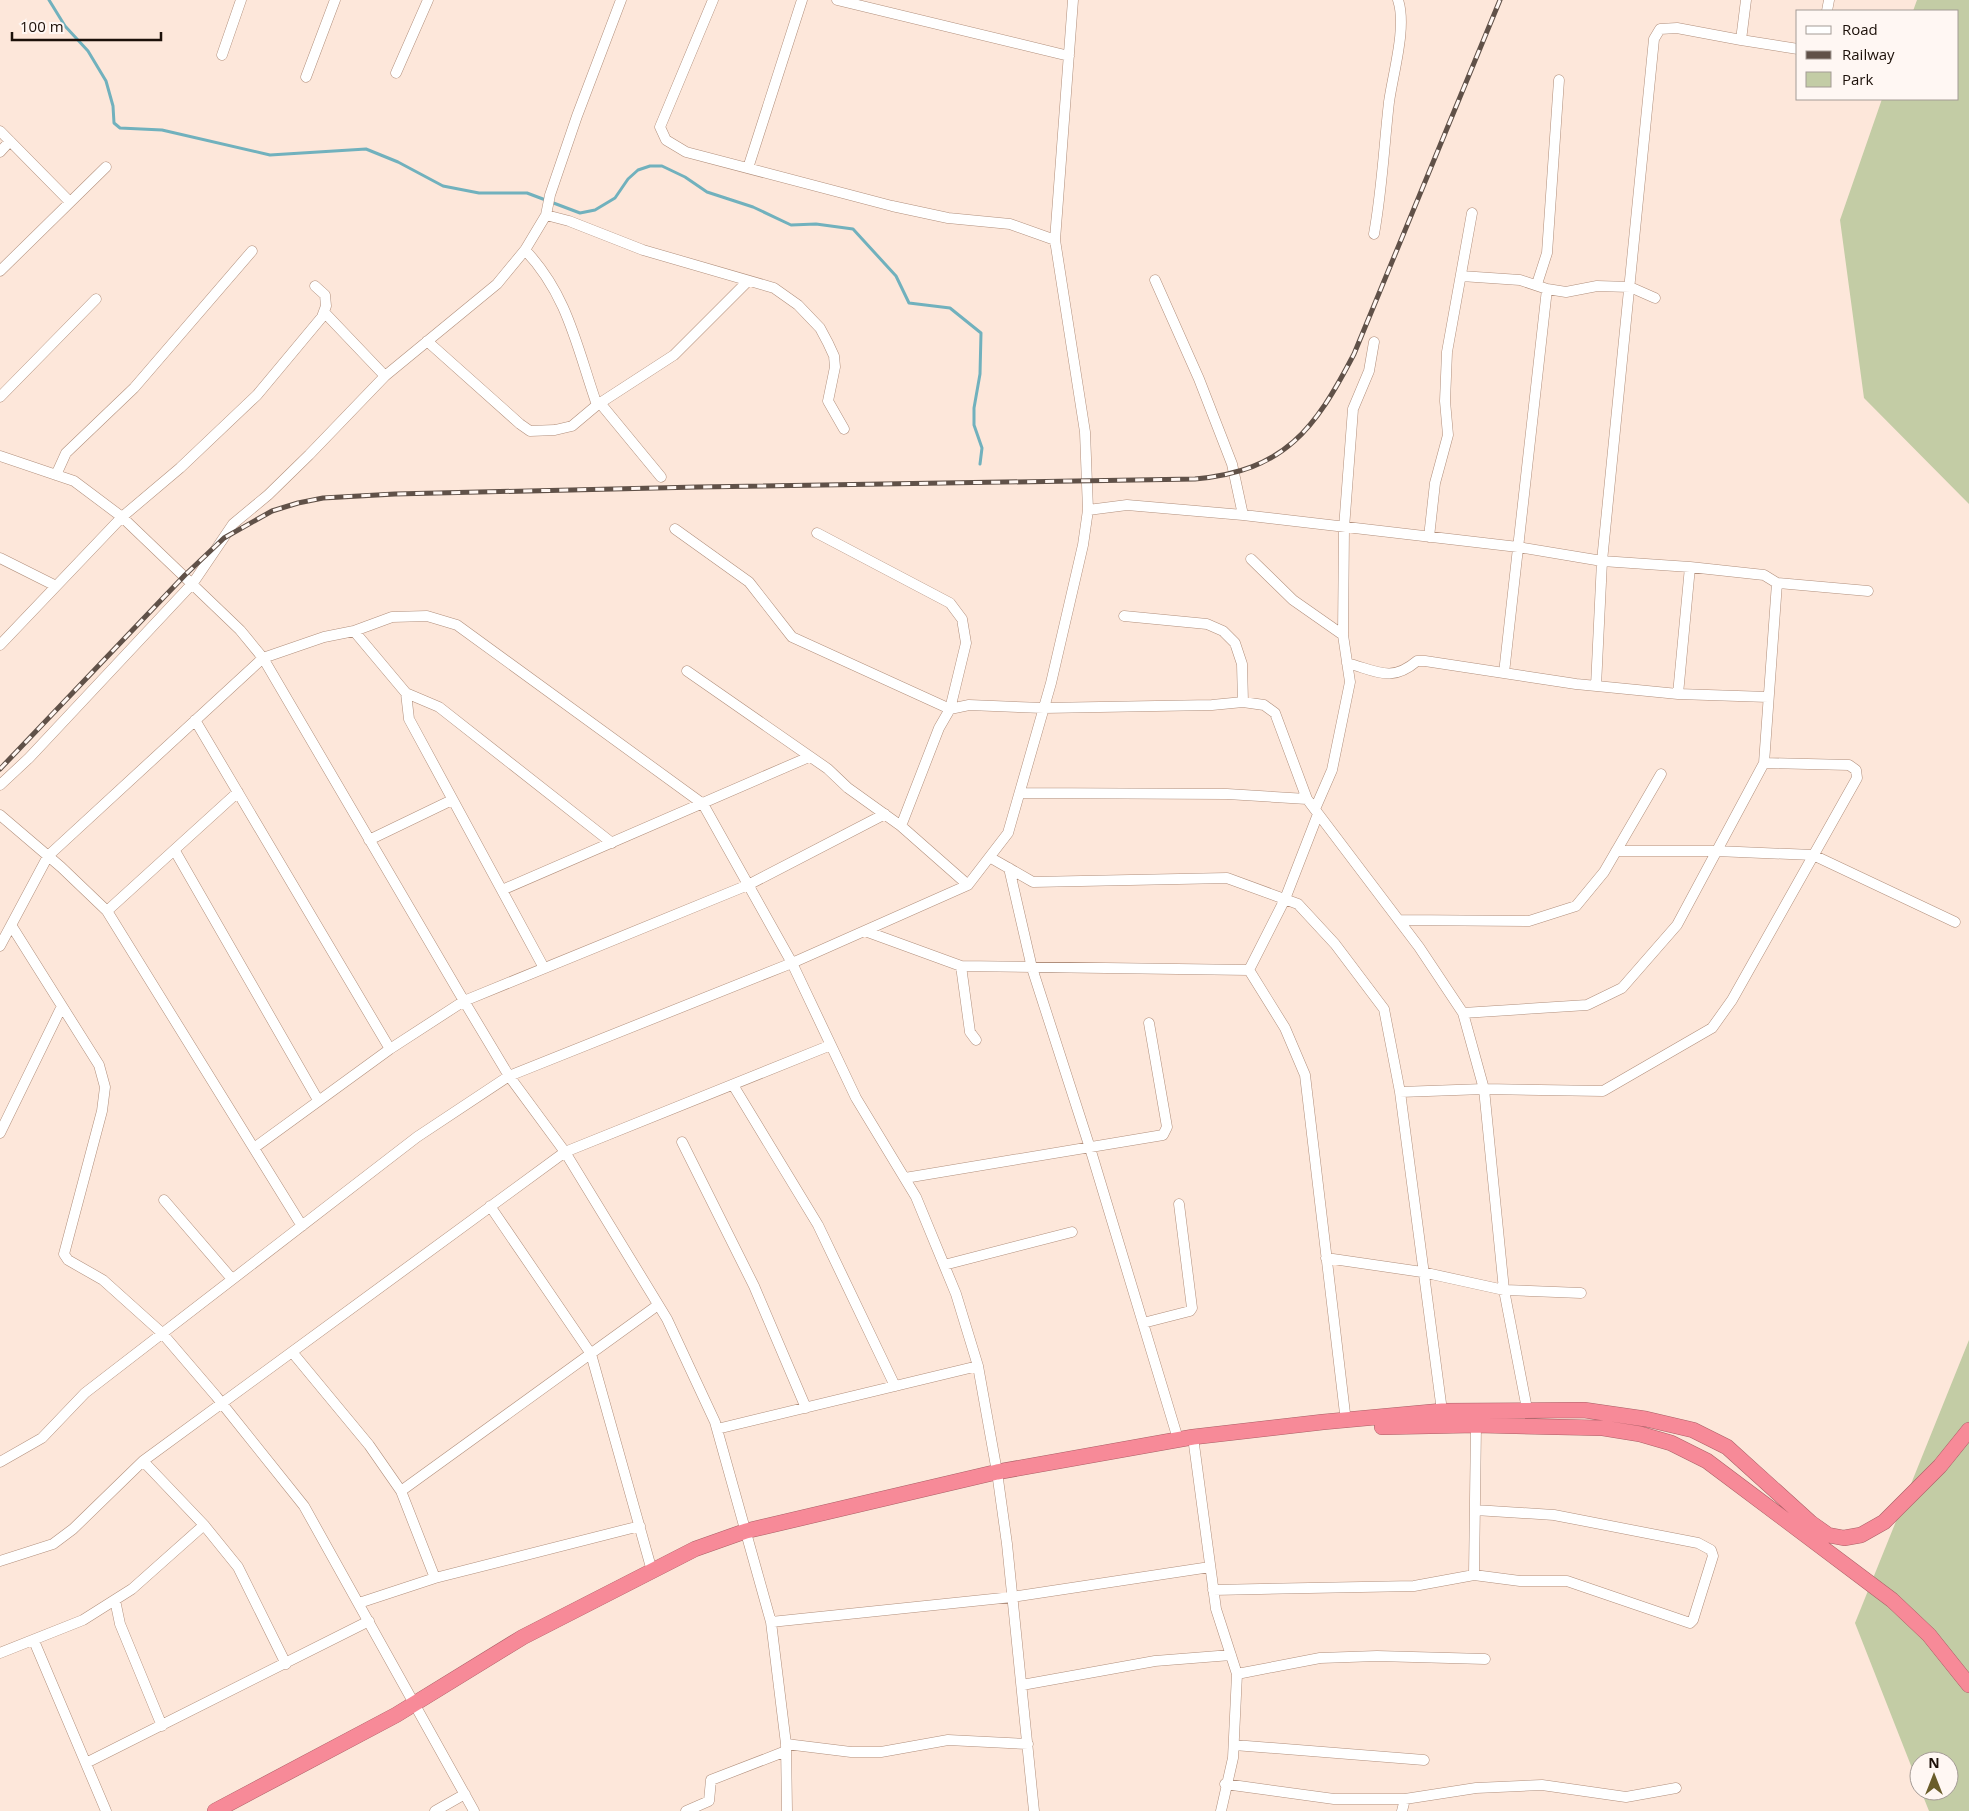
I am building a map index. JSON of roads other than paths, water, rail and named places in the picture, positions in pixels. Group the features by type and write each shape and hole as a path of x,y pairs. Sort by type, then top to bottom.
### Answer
{"highway":[{"path":"214,1811 414,1704 523,1638 695,1548 746,1531 997,1472 1185,1438 1323,1422 1346,1422 1442,1411 1584,1410 1646,1419 1693,1430 1727,1447 1811,1523 1828,1534 1844,1538 1861,1535 1884,1522 1940,1466 1969,1430"},
{"path":"1346,1422 1381,1427 1476,1425 1603,1428 1640,1434 1671,1443 1707,1461 1892,1600 1929,1636 1969,1685"}],"street":[{"path":"222,55 241,0"},
{"path":"306,77 334,0"},
{"path":"396,74 428,0"},
{"path":"0,785 42,744 193,583 233,524 268,495 309,455 384,376 497,284 525,250 547,212 550,195 577,116 622,0"},
{"path":"713,0 660,128 666,140 686,152 808,186 938,216 1010,224 1055,240"},
{"path":"748,168 802,0"},
{"path":"836,0 1069,56"},
{"path":"0,1462 42,1438 85,1393 417,1137 509,1076 792,963 968,885 991,858 1008,833 1044,708 1083,545 1088,510 1085,432 1055,240 1073,0"},
{"path":"1374,234 1381,196 1389,102 1401,24 1401,9 1398,0"},
{"path":"1741,40 1746,0"},
{"path":"1596,686 1602,561 1654,39 1660,29 1676,28 1796,49"},
{"path":"1504,673 1518,548 1542,287 1548,253 1559,80"},
{"path":"0,131 69,201"},
{"path":"0,152 10,142"},
{"path":"0,271 69,201 106,167"},
{"path":"547,212 643,250 774,288 798,305 820,328 834,356 835,367 828,401 844,429"},
{"path":"1429,537 1435,483 1448,435 1444,401 1446,352 1472,213"},
{"path":"525,250 536,262 561,300 599,404 661,477"},
{"path":"56,475 66,453 134,388 252,251"},
{"path":"1461,276 1520,280 1566,292 1597,286 1630,287 1655,298"},
{"path":"1155,280 1200,379 1232,464 1243,515"},
{"path":"427,341 530,431 555,430 572,426 599,404 674,355 748,281"},
{"path":"0,645 122,517 180,468 257,395 324,312 326,306 325,295 315,286"},
{"path":"0,397 96,299"},
{"path":"324,312 384,376"},
{"path":"1249,970 1285,899 1332,770 1350,682 1343,635 1344,528 1353,409 1369,371 1374,342"},
{"path":"0,456 74,481 122,517 193,583 240,630 263,658 509,1076 565,1152 658,1305 717,1429 771,1622 786,1748 787,1811"},
{"path":"1088,510 1126,505 1243,515 1518,548 1602,561 1690,567 1764,575 1777,583 1868,591"},
{"path":"675,528 749,582 792,637 950,708 969,705 1044,708 1212,705 1243,702 1264,705 1275,714 1307,799 1399,920 1463,1013 1484,1089 1504,1290 1527,1409"},
{"path":"817,533 950,603 962,619 966,643 950,708 939,728 901,826"},
{"path":"0,558 56,586"},
{"path":"1251,559 1293,600 1343,635"},
{"path":"1678,694 1690,567"},
{"path":"1463,1013 1586,1005 1622,988 1677,926 1764,763 1777,583"},
{"path":"0,946 48,856 263,658 324,637 354,631 392,617 427,616 457,625 703,804 792,963 856,1098 916,1197 956,1294 978,1366 997,1472 1022,1685 1034,1811"},
{"path":"1124,616 1207,624 1223,631 1235,642 1242,664 1243,702"},
{"path":"354,631 406,693 439,707 612,843"},
{"path":"1347,663 1389,676 1406,670 1417,661 1596,686 1678,694 1768,696"},
{"path":"687,671 828,769 848,788 901,826 968,885"},
{"path":"406,693 409,719 544,968"},
{"path":"195,720 390,1049"},
{"path":"502,890 809,757"},
{"path":"1400,1092 1484,1089 1603,1091 1712,1028 1732,1000 1857,778 1856,770 1849,764 1764,763"},
{"path":"1399,920 1529,921 1553,915 1576,906 1604,872 1661,774"},
{"path":"107,911 238,792"},
{"path":"1020,793 1227,794 1307,799"},
{"path":"369,840 452,800"},
{"path":"254,1148 390,1049 464,1001 748,885 885,814"},
{"path":"0,815 48,856 107,911 302,1226"},
{"path":"1616,850 1716,851 1813,856 1955,922"},
{"path":"175,851 318,1100"},
{"path":"991,858 1033,882 1227,878 1298,904 1335,944 1384,1009 1400,1092 1422,1272 1442,1411"},
{"path":"1009,868 1032,968 1090,1148 1143,1323 1185,1438 1210,1567 1216,1609 1237,1674 1233,1758 1225,1784 1221,1811"},
{"path":"11,925 99,1065 104,1087 102,1111 64,1254 68,1260 103,1280 162,1333 222,1403 304,1506 474,1811"},
{"path":"865,931 961,966 1249,970"},
{"path":"961,966 970,1032 976,1040"},
{"path":"1249,970 1285,1028 1305,1075 1346,1422"},
{"path":"0,1133 62,1006"},
{"path":"905,1178 1163,1135 1167,1127 1148,1024"},
{"path":"0,1561 53,1544 73,1529 143,1461 565,1152 831,1045"},
{"path":"733,1085 818,1224 895,1386"},
{"path":"682,1142 754,1286 806,1408"},
{"path":"164,1200 232,1279"},
{"path":"1143,1323 1190,1311 1192,1308 1179,1204"},
{"path":"490,1206 591,1354 652,1571"},
{"path":"944,1265 1072,1232"},
{"path":"1326,1258 1422,1272 1504,1290 1581,1293"},
{"path":"401,1491 658,1305"},
{"path":"292,1352 369,1445 401,1491 435,1578"},
{"path":"717,1429 978,1366"},
{"path":"1474,1575 1476,1425"},
{"path":"143,1461 204,1526 238,1567 286,1664"},
{"path":"1213,1590 1414,1586 1474,1575 1520,1582 1567,1581 1690,1623 1693,1620 1713,1556 1711,1550 1698,1543 1554,1515 1474,1510"},
{"path":"0,1653 83,1620 132,1589 204,1526"},
{"path":"359,1602 435,1578 640,1526"},
{"path":"771,1622 1012,1597 1210,1567"},
{"path":"115,1600 120,1624 162,1726"},
{"path":"86,1764 369,1621"},
{"path":"34,1641 106,1811"},
{"path":"1022,1685 1155,1660 1231,1655"},
{"path":"1237,1674 1320,1658 1377,1656 1485,1659"},
{"path":"686,1811 709,1800 711,1780 786,1748 881,1752 948,1740 1028,1744"},
{"path":"1234,1745 1424,1760"},
{"path":"1225,1784 1334,1799 1404,1799 1476,1788 1542,1785 1626,1797 1676,1788"},
{"path":"435,1811 465,1794"},
{"path":"1402,1811 1404,1799"}],"waterway":[{"path":"49,0 65,26 88,51 106,81 113,106 114,123 120,128 162,130 270,155 366,149 398,162 443,186 479,193 527,193 580,213 595,210 615,198 628,179 638,170 650,166 662,166 685,177 707,192 753,207 791,225 816,224 853,229 896,276 909,303 950,308 981,333 980,374 974,408 974,425 982,448 980,464"}],"railway":[{"path":"0,769 185,575 224,538 272,511 298,503 323,498 395,494 1195,479 1252,467 1275,456 1294,442 1310,424 1340,381 1354,354 1500,0"}]}
